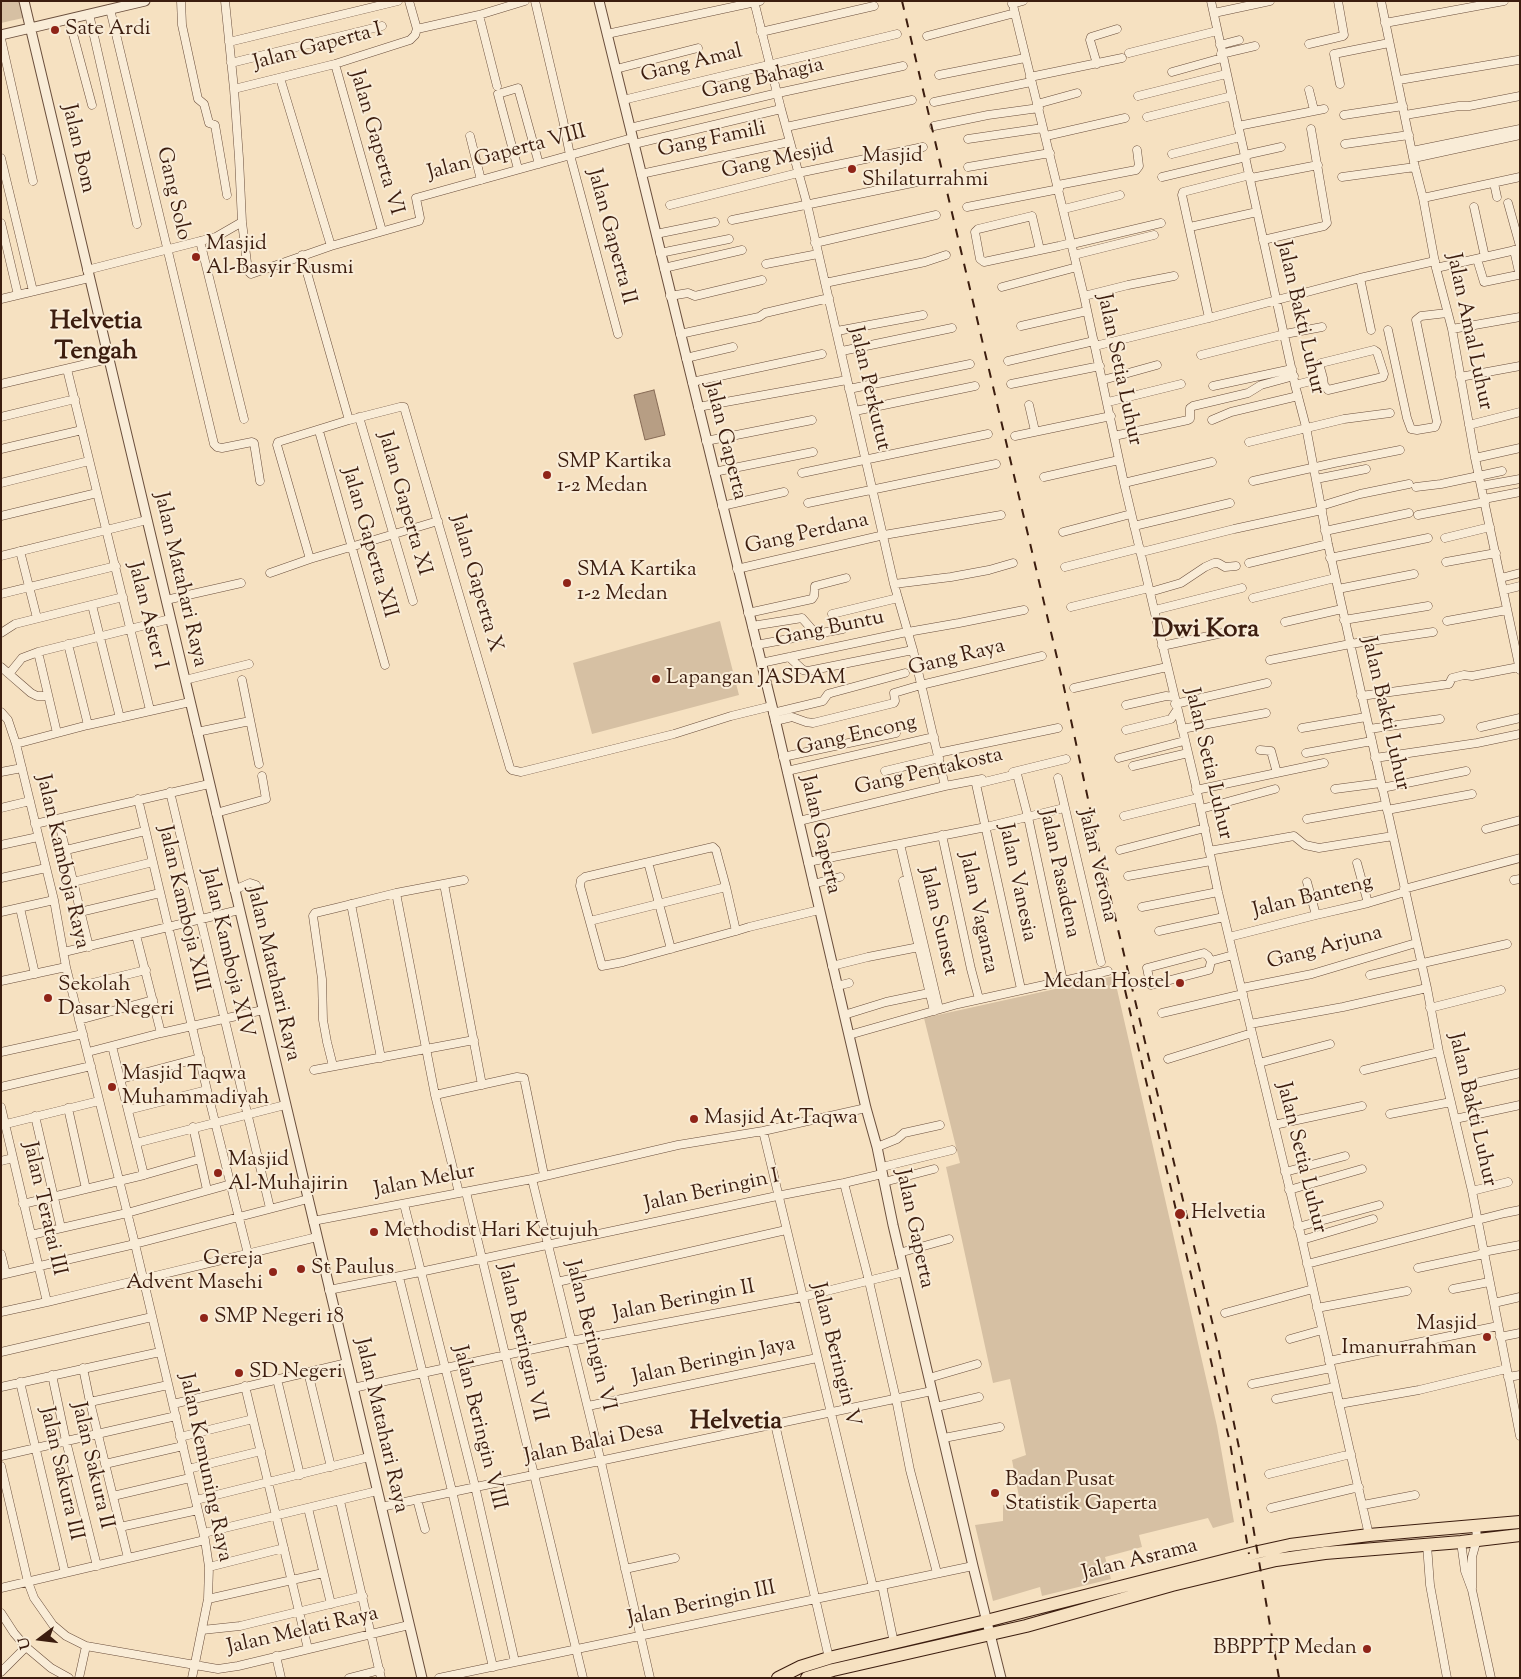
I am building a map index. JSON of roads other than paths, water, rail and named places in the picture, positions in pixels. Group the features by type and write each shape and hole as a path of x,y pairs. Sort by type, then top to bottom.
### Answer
{"highway":[{"name":"Jalan Asrama","path":"807,1678 894,1643 1258,1552 1290,1545 1369,1535 1520,1522"},
{"name":"Jalan Asrama","path":"778,1678 800,1666 832,1669 990,1635 1172,1585 1276,1560 1325,1553 1428,1551 1461,1542 1520,1535"}],"street":[{"name":"Jalan Bom","path":"24,1 88,274"},
{"path":"33,181 1,37 145,1"},
{"path":"181,1 182,25 198,99 204,104 209,123 215,125 227,195"},
{"name":"Jalan Gaperta VIII","path":"225,1 234,89 242,222 248,271 250,274 302,255 414,223 420,218 416,198 632,137"},
{"path":"229,42 398,1"},
{"path":"409,1 417,29 479,15 526,1"},
{"name":"Jalan Gaperta II","path":"535,1 570,155 618,334"},
{"name":"Jalan Gaperta","path":"600,1 670,296 784,757 818,910 877,1147 904,1272 986,1621 1002,1678"},
{"path":"1012,2 1023,1"},
{"name":"Jalan Bakti Luhur","path":"1211,1 1276,301 1306,428 1330,558 1427,988 1439,1052 1472,1191 1520,1436"},
{"path":"1214,13 1270,1"},
{"path":"1309,44 1344,35 1338,1"},
{"name":"Jalan Amal Luhur","path":"1381,1 1423,198 1435,264 1452,329 1475,458 1520,668"},
{"path":"1385,23 1504,1"},
{"path":"607,34 756,2"},
{"name":"Jalan Perkutut","path":"756,2 761,32 778,93 780,108 807,204 894,584 913,650 945,786"},
{"name":"Jalan Setia Luhur","path":"1012,2 1088,311 1131,514 1188,753 1218,892 1302,1240 1369,1535"},
{"path":"761,32 874,6"},
{"name":"Gang Solo","path":"110,10 214,444 222,448 252,442 255,445 260,481"},
{"path":"927,36 1015,13"},
{"path":"89,14 137,224"},
{"path":"479,15 497,86"},
{"path":"69,19 92,105"},
{"path":"231,63 382,26"},
{"name":"Jalan Gaperta I","path":"234,89 335,64 410,40 415,35 417,29"},
{"path":"1097,64 1090,40 1091,37 1117,29"},
{"path":"934,102 1097,64 1217,31"},
{"name":"Gang Amal","path":"623,100 897,34"},
{"path":"1220,45 1239,40"},
{"path":"1340,84 1334,54 1389,43"},
{"path":"1172,72 1255,46"},
{"path":"616,69 698,48"},
{"path":"939,75 1025,58"},
{"path":"1398,80 1518,60"},
{"name":"Jalan Gaperta VI","path":"335,64 382,231"},
{"name":"Gang Bahagia","path":"632,137 778,93 903,66"},
{"path":"1138,96 1226,74"},
{"path":"280,78 331,246"},
{"path":"518,169 498,94 518,88 539,164"},
{"path":"1309,90 1314,110"},
{"path":"934,126 1038,106 1077,93"},
{"path":"1147,117 1232,96"},
{"path":"1405,115 1469,106 1520,96"},
{"path":"786,127 912,100"},
{"path":"1344,115 1403,106"},
{"path":"632,137 780,108"},
{"path":"1238,126 1324,109"},
{"path":"968,139 1044,132 1125,118"},
{"path":"1413,155 1520,129"},
{"path":"1264,240 1324,226 1327,223 1311,130"},
{"path":"1344,144 1409,135"},
{"path":"1413,155 1520,135"},
{"path":"470,136 481,180"},
{"path":"1172,154 1240,137"},
{"name":"Gang Famili","path":"641,174 790,142"},
{"path":"1162,177 1281,147"},
{"name":"Gang Mesjid","path":"670,205 798,173 922,148"},
{"path":"967,207 1136,170 1139,166 1137,150"},
{"path":"968,167 1050,153"},
{"path":"1,158 33,291"},
{"path":"1210,318 1182,193 1250,176 1318,165"},
{"path":"1342,178 1415,167"},
{"path":"1423,198 1520,177"},
{"path":"732,220 927,180"},
{"path":"1494,183 1497,197"},
{"path":"1064,209 1120,195"},
{"path":"1474,207 1484,282 1518,275 1520,272 1518,248 1508,202"},
{"path":"1190,227 1257,212"},
{"path":"815,243 936,215"},
{"path":"1040,250 1032,216 978,229 975,232 980,258 983,262 1040,250 1161,222"},
{"path":"1,299 216,237 242,222"},
{"path":"656,234 716,222"},
{"path":"1,223 18,295"},
{"path":"1074,255 1154,235"},
{"path":"660,252 730,239"},
{"path":"200,241 244,419"},
{"path":"1008,361 1210,318 1360,278 1435,264 1481,258 1518,248"},
{"path":"664,268 742,250"},
{"path":"766,264 818,254"},
{"path":"302,255 349,420"},
{"path":"825,283 946,256"},
{"path":"1002,287 1077,267"},
{"name":"Jalan Matahari Raya","path":"88,274 422,1678"},
{"path":"1084,296 1174,276"},
{"path":"1360,278 1371,330"},
{"path":"670,296 688,293 695,296 762,280"},
{"path":"680,334 759,317 765,313 829,298"},
{"path":"1021,326 1088,311"},
{"path":"1388,330 1411,429 1435,427 1437,422 1416,320 1421,316 1447,313"},
{"path":"837,331 923,315"},
{"path":"1452,329 1520,317"},
{"path":"1202,355 1285,334 1322,327"},
{"path":"842,351 952,328"},
{"path":"686,358 733,347"},
{"path":"1374,350 1377,352 1384,374 1380,379 1330,390 1326,388 1322,378 1320,365 1324,361 1374,350"},
{"path":"692,382 822,354"},
{"path":"1,384 108,359"},
{"path":"849,389 970,364"},
{"path":"1103,380 1157,365"},
{"path":"1011,384 1100,366"},
{"path":"1460,378 1520,366"},
{"name":"Jalan Aster I","path":"68,369 150,710"},
{"path":"1214,386 1293,373"},
{"path":"1114,436 1188,420 1191,416 1190,408 1192,406 1248,393 1261,385 1293,373"},
{"path":"1295,385 1322,378"},
{"path":"698,407 847,380"},
{"path":"1108,402 1181,384"},
{"path":"855,411 976,386"},
{"path":"1212,420 1232,412 1298,396"},
{"path":"1,417 75,399"},
{"path":"1029,405 1035,431"},
{"name":"Jalan Gaperta X","path":"359,418 400,407 404,407 406,410 510,768 515,772 674,734 731,716 773,714"},
{"path":"1469,425 1520,412"},
{"path":"1249,442 1354,418 1390,413"},
{"path":"1015,436 1111,416"},
{"path":"310,559 277,445 278,442 359,418"},
{"name":"Jalan Gaperta XI","path":"359,418 414,601"},
{"path":"706,441 812,420"},
{"path":"1,449 82,430"},
{"name":"Jalan Gaperta XII","path":"318,430 385,665"},
{"path":"802,473 988,434"},
{"path":"1475,458 1520,448"},
{"path":"1253,481 1400,450"},
{"path":"714,472 813,452"},
{"path":"1044,477 1119,460"},
{"path":"1,483 89,462"},
{"path":"1124,483 1212,462"},
{"path":"808,503 874,491 996,464"},
{"path":"1316,479 1366,469"},
{"path":"1065,567 1284,518 1321,508 1360,494 1413,485 1441,484 1502,471"},
{"path":"1481,486 1520,478"},
{"path":"722,506 784,492"},
{"path":"1418,516 1520,492"},
{"path":"1,516 97,493"},
{"path":"1134,526 1230,503"},
{"path":"1325,530 1409,513"},
{"path":"1063,532 1131,514"},
{"name":"Gang Perdana","path":"737,569 884,535 1001,515"},
{"path":"1,556 147,520"},
{"path":"270,573 310,559 438,521"},
{"path":"1445,538 1490,527"},
{"path":"1330,558 1428,538"},
{"path":"1249,563 1328,544"},
{"path":"20,551 37,618"},
{"path":"1446,562 1496,553"},
{"path":"1071,607 1181,583 1205,567 1218,562 1225,567 1236,566"},
{"path":"894,584 951,577 989,570 1013,563"},
{"path":"1,594 116,566"},
{"path":"1501,578 1520,573"},
{"path":"1338,589 1414,574"},
{"path":"748,613 812,599 815,586 846,578"},
{"path":"1253,598 1335,578"},
{"path":"166,600 241,583"},
{"path":"1504,590 1520,586"},
{"path":"1155,610 1242,588"},
{"path":"1,633 15,624 123,597"},
{"path":"832,614 898,598"},
{"path":"92,605 120,718"},
{"path":"1344,620 1428,606"},
{"path":"1285,622 1342,609"},
{"name":"Gang Buntu","path":"761,663 907,632 1024,610"},
{"path":"1447,621 1507,610"},
{"path":"752,626 802,618 816,634"},
{"path":"9,674 22,658 38,652 170,619"},
{"path":"1162,646 1246,628"},
{"path":"756,645 842,629"},
{"path":"1270,660 1350,644 1433,632"},
{"path":"68,644 88,725"},
{"path":"789,657 803,670 808,671 913,650"},
{"path":"38,652 57,733"},
{"name":"Gang Raya","path":"773,714 812,722 894,703 894,693 921,685 1042,656"},
{"path":"184,680 249,664"},
{"path":"1,667 31,693 37,696 48,696"},
{"path":"1074,688 1167,667"},
{"path":"1361,696 1449,684 1453,677 1472,676 1520,668"},
{"path":"773,714 823,701 829,693 905,674"},
{"path":"242,680 259,764"},
{"path":"1175,703 1267,683"},
{"path":"1126,706 1166,696 1175,703"},
{"path":"16,744 150,710 190,702"},
{"path":"1126,730 1171,719 1175,703"},
{"name":"Jalan Kamboja Raya","path":"1,712 8,720 16,744 54,900 66,966 143,1280"},
{"path":"1182,729 1266,713"},
{"path":"1302,728 1366,717"},
{"path":"1369,729 1440,718"},
{"path":"1481,727 1520,718"},
{"path":"197,732 250,721"},
{"path":"885,771 939,755 1058,728"},
{"path":"784,757 896,732"},
{"path":"1375,758 1477,743 1520,734"},
{"name":"Gang Encong","path":"787,771 934,737"},
{"path":"1119,758 1184,741"},
{"path":"1306,753 1372,741"},
{"path":"1260,750 1270,751 1276,773"},
{"path":"1133,766 1188,753"},
{"name":"Gang Pentakosta","path":"799,821 1066,759"},
{"path":"1124,816 1276,773 1324,763"},
{"path":"1,772 22,768"},
{"path":"1334,789 1381,786 1466,772"},
{"name":"Jalan Pasadena","path":"976,784 1017,774 1063,981"},
{"path":"216,813 266,800 262,776"},
{"name":"Jalan Verona","path":"1058,778 1101,962"},
{"path":"35,824 209,784"},
{"name":"Jalan Vanesia","path":"976,784 1021,989"},
{"path":"1200,809 1275,790"},
{"name":"Jalan Kamboja XIV","path":"170,792 223,1019 270,1208"},
{"path":"1307,819 1472,794"},
{"name":"Jalan Kamboja XIII","path":"138,799 248,1254"},
{"path":"1,808 30,801"},
{"path":"808,862 986,827 1064,808"},
{"path":"58,819 88,947"},
{"path":"1486,829 1520,820"},
{"path":"1120,850 1205,828"},
{"path":"66,850 145,831"},
{"name":"Jalan Vaganza","path":"942,835 979,999"},
{"path":"1209,851 1294,836 1305,845 1319,848 1393,836"},
{"path":"1,845 38,837"},
{"name":"Jalan Sunset","path":"900,844 937,1010"},
{"path":"736,931 716,850 713,847 582,879 580,886 602,966 818,910"},
{"name":"Jalan Banteng","path":"1229,937 1368,903 1520,858"},
{"path":"1128,876 1211,861"},
{"path":"73,882 153,862"},
{"path":"648,862 671,948"},
{"path":"1357,863 1368,903"},
{"path":"1,878 46,868"},
{"path":"813,884 840,877"},
{"path":"333,1066 323,1020 322,979 313,916 315,913 396,893 464,880"},
{"path":"903,881 929,992 937,1010"},
{"path":"1307,882 1316,915"},
{"path":"234,890 250,883 256,885"},
{"path":"444,884 482,1085"},
{"path":"590,921 726,887"},
{"path":"1142,907 1218,892"},
{"path":"80,912 160,893"},
{"name":"Jalan Beringin VII","path":"396,893 435,1095 483,1259 583,1678"},
{"path":"1,912 54,900"},
{"path":"351,904 381,1058"},
{"path":"20,908 35,974"},
{"path":"64,952 239,910"},
{"path":"1159,931 1224,917"},
{"path":"136,935 160,1033"},
{"name":"Gang Arjuna","path":"1162,1013 1312,974 1416,942"},
{"path":"1370,975 1506,944"},
{"path":"832,966 868,956 919,947"},
{"path":"1204,953 1211,961 1209,970 1150,983 1147,968 1204,953"},
{"path":"1211,961 1233,954"},
{"path":"2,978 35,974 66,966"},
{"path":"72,988 146,970"},
{"path":"849,1035 979,999 1108,972"},
{"path":"837,986 850,983"},
{"path":"1250,1024 1427,988"},
{"path":"1430,1008 1501,990"},
{"path":"844,1015 886,1002 929,992"},
{"path":"79,1020 153,1000"},
{"path":"88,1052 160,1033 263,1010"},
{"path":"1168,1059 1252,1033"},
{"path":"1,1052 83,1034"},
{"path":"314,1070 474,1040"},
{"path":"1260,1062 1330,1044"},
{"path":"112,1046 144,1175"},
{"path":"1364,1070 1439,1052"},
{"path":"121,1079 200,1058"},
{"path":"1,1087 91,1066"},
{"path":"1476,1083 1520,1073"},
{"path":"435,1095 517,1077 524,1078 544,1175"},
{"path":"128,1110 207,1090"},
{"path":"3,1125 99,1101"},
{"path":"1390,1114 1451,1102"},
{"path":"136,1143 193,1127 286,1105"},
{"path":"1455,1119 1520,1105"},
{"path":"1274,1125 1362,1106"},
{"name":"Jalan Teratai III","path":"1,1107 3,1125 14,1158 23,1204 47,1302"},
{"path":"68,1108 86,1189"},
{"name":"Jalan Melur","path":"313,1221 532,1179 678,1146 763,1131 866,1108"},
{"path":"35,1116 61,1228"},
{"path":"877,1147 897,1139 904,1133 940,1125"},
{"path":"193,1127 207,1190"},
{"name":"Jalan Beringin V","path":"763,1131 777,1196 873,1587"},
{"path":"883,1174 952,1150"},
{"path":"1285,1172 1345,1156"},
{"path":"1,1161 14,1158"},
{"path":"23,1204 144,1175 200,1159"},
{"path":"883,1174 934,1169"},
{"path":"1289,1190 1362,1169"},
{"name":"Jalan Beringin I","path":"329,1290 399,1277 883,1174"},
{"name":"Jalan Beringin VI","path":"532,1179 588,1406 650,1678"},
{"path":"1472,1191 1508,1182"},
{"path":"844,1183 869,1281 910,1470 937,1573"},
{"path":"31,1235 127,1213 231,1184"},
{"path":"1,1254 4,1275 135,1244 308,1199"},
{"name":"Jalan Beringin VIII","path":"404,1204 475,1486 515,1662"},
{"path":"1298,1227 1379,1205"},
{"path":"1307,1264 1520,1210"},
{"path":"1302,1240 1373,1219"},
{"path":"557,1282 786,1230"},
{"path":"1,1312 143,1280 317,1237"},
{"path":"900,1253 949,1239"},
{"path":"1418,1268 1520,1245"},
{"name":"Jalan Beringin II","path":"353,1388 571,1341 802,1297 904,1272"},
{"path":"399,1277 493,1667"},
{"name":"Jalan Kemuning Raya","path":"143,1280 205,1537 209,1566 208,1599 192,1678"},
{"path":"1453,1289 1489,1282"},
{"path":"1225,1312 1313,1289"},
{"path":"1317,1308 1407,1291"},
{"path":"1494,1303 1520,1297"},
{"path":"1,1352 152,1317"},
{"path":"1252,1384 1330,1364 1498,1326"},
{"path":"1290,1339 1322,1330"},
{"path":"1500,1337 1520,1332"},
{"path":"1,1387 160,1352"},
{"name":"Jalan Beringin Jaya","path":"588,1406 817,1358"},
{"path":"173,1404 347,1363"},
{"path":"929,1378 977,1364"},
{"path":"83,1368 128,1558"},
{"path":"308,1372 331,1467"},
{"path":"1339,1404 1507,1373 1520,1375"},
{"name":"Jalan Sakura II","path":"52,1375 66,1441 97,1566"},
{"path":"277,1380 300,1475"},
{"name":"Jalan Sakura III","path":"20,1382 65,1573"},
{"path":"90,1402 168,1385"},
{"path":"246,1386 308,1649"},
{"path":"1276,1399 1336,1388"},
{"name":"Jalan Balai Desa","path":"381,1507 475,1486 601,1462 932,1390"},
{"path":"936,1407 979,1396"},
{"path":"1,1456 176,1416"},
{"path":"180,1437 253,1420"},
{"path":"775,1424 832,1669"},
{"path":"944,1438 1000,1427"},
{"path":"105,1464 183,1446"},
{"path":"188,1469 261,1451"},
{"path":"1269,1474 1351,1454"},
{"path":"196,1500 369,1457"},
{"name":"Jalan Melati Raya","path":"1,1466 4,1488 28,1582 34,1598 53,1625 66,1636 86,1646 218,1669 409,1625"},
{"path":"113,1496 190,1478"},
{"path":"1271,1508 1359,1488"},
{"path":"1,1588 128,1558 276,1515 377,1492"},
{"path":"1363,1505 1415,1494"},
{"path":"417,1499 425,1529"},
{"path":"340,1501 381,1674 349,1678"},
{"path":"308,1508 331,1604"},
{"path":"120,1527 198,1510"},
{"path":"1472,1590 1472,1557 1477,1540 1476,1526"},
{"path":"1461,1542 1465,1571 1472,1590 1491,1678"},
{"path":"209,1566 284,1548"},
{"path":"1428,1551 1429,1575 1447,1678"},
{"path":"1463,1558 1472,1557"},
{"path":"625,1570 675,1558"},
{"name":"Jalan Beringin III","path":"439,1678 973,1566"},
{"path":"208,1599 323,1573"},
{"path":"882,1585 894,1643"},
{"path":"202,1630 240,1626 363,1596"},
{"path":"1,1613 26,1647 51,1668 69,1678"},
{"path":"79,1678 86,1646"},
{"path":"9,1678 1,1671 26,1647"},
{"path":"276,1656 282,1678"}],"railway":[{"path":"902,1 1063,683 1099,850 1217,1342 1242,1462 1279,1678"},
{"path":"1125,990 1230,1443 1249,1554"}],"place":[{"name":"Sate Ardi","path":"55,30"},
{"name":"Masjid Shilaturrahmi","path":"852,169"},
{"name":"Masjid Al-Basyir Rusmi","path":"196,257"},
{"name":"SMP Kartika 1-2 Medan","path":"547,475"},
{"name":"SMA Kartika 1-2 Medan","path":"567,583"},
{"name":"Lapangan JASDAM","path":"656,679"},
{"name":"Medan Hostel","path":"1180,983"},
{"name":"Sekolah Dasar Negeri","path":"48,998"},
{"name":"Masjid Taqwa Muhammadiyah","path":"112,1087"},
{"name":"Masjid At-Taqwa","path":"694,1119"},
{"name":"Masjid Al-Muhajirin","path":"218,1173"},
{"name":"Helvetia","path":"1180,1214"},
{"name":"Methodist Hari Ketujuh","path":"374,1232"},
{"name":"St Paulus","path":"301,1269"},
{"name":"Gereja Advent Masehi","path":"273,1272"},
{"name":"SMP Negeri 18","path":"204,1318"},
{"name":"Masjid Imanurrahman","path":"1487,1337"},
{"name":"SD Negeri","path":"239,1373"},
{"name":"Badan Pusat Statistik Gaperta","path":"995,1493"},
{"name":"BBPPTP Medan","path":"1367,1649"}],"district":[{"name":"Helvetia Tengah","path":"96,338"},
{"name":"Dwi Kora","path":"1206,632"},
{"name":"Helvetia","path":"736,1424"}]}
